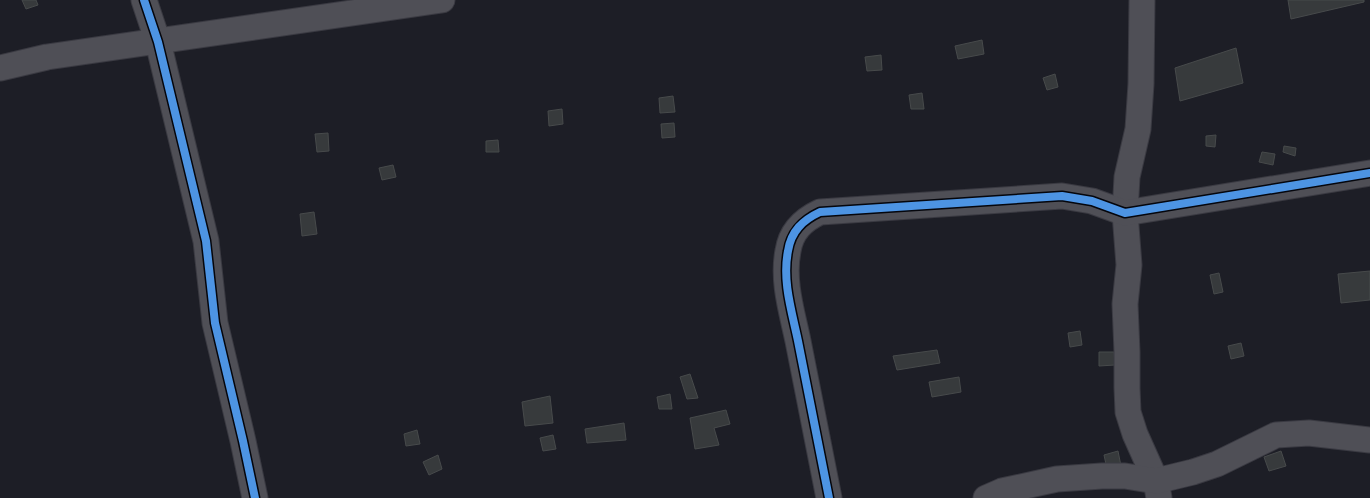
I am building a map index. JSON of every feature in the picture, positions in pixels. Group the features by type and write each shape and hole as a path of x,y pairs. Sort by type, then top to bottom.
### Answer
{"street":[{"path":"144,0 158,42 206,241 216,324 255,498"},
{"path":"0,68 47,57 442,0"},
{"path":"1142,0 1141,84 1138,129 1127,177 1125,213 1129,265 1126,304 1128,412 1157,490"},
{"path":"829,498 787,286 788,250 794,234 801,223 820,212 1062,196 1092,201 1125,213 1370,173"},
{"path":"1157,490 1193,472 1217,464 1276,435 1309,433 1370,440"},
{"path":"986,498 1002,491 1057,478 1125,476 1157,490"}],"building":[{"path":"22,0 36,0 38,5 26,9"},
{"path":"1288,0 1364,0 1364,2 1291,19"},
{"path":"982,40 984,54 958,59 955,46"},
{"path":"1236,48 1243,83 1180,101 1175,68"},
{"path":"881,55 882,70 867,71 865,57"},
{"path":"1055,74 1058,87 1047,90 1043,78"},
{"path":"922,93 924,109 911,109 909,95"},
{"path":"673,96 675,112 660,113 659,98"},
{"path":"562,109 563,124 549,126 548,111"},
{"path":"674,123 675,137 662,138 661,124"},
{"path":"328,133 329,151 317,152 315,134"},
{"path":"1216,135 1215,147 1206,146 1206,136"},
{"path":"498,140 499,152 486,152 486,141"},
{"path":"1284,146 1296,148 1295,156 1283,152"},
{"path":"1262,152 1275,154 1273,165 1259,162"},
{"path":"393,165 396,177 382,180 379,168"},
{"path":"314,212 317,234 302,236 300,214"},
{"path":"1370,271 1370,300 1341,303 1338,274"},
{"path":"1219,273 1223,292 1214,294 1210,275"},
{"path":"1080,331 1082,345 1070,347 1068,333"},
{"path":"1241,343 1244,356 1231,359 1228,346"},
{"path":"937,350 940,363 897,370 893,356"},
{"path":"1099,352 1114,352 1115,365 1099,366"},
{"path":"690,374 698,398 687,399 680,377"},
{"path":"959,377 961,392 932,397 929,382"},
{"path":"670,394 672,409 659,409 657,397"},
{"path":"550,396 553,423 525,426 522,402"},
{"path":"726,410 730,424 714,428 719,445 695,449 690,418"},
{"path":"624,423 626,440 587,443 585,429"},
{"path":"417,430 420,444 406,446 404,434"},
{"path":"553,435 556,449 543,451 540,438"},
{"path":"1118,451 1121,466 1107,469 1104,455"},
{"path":"1281,451 1286,466 1269,471 1264,457"},
{"path":"438,455 442,469 429,475 423,462"}],"cycle path":[{"path":"144,0 158,42 206,241 215,323 255,498"},
{"path":"829,498 786,274 786,262 792,238 799,227 814,215 820,212 1062,196 1092,201 1125,213 1370,173"}]}
